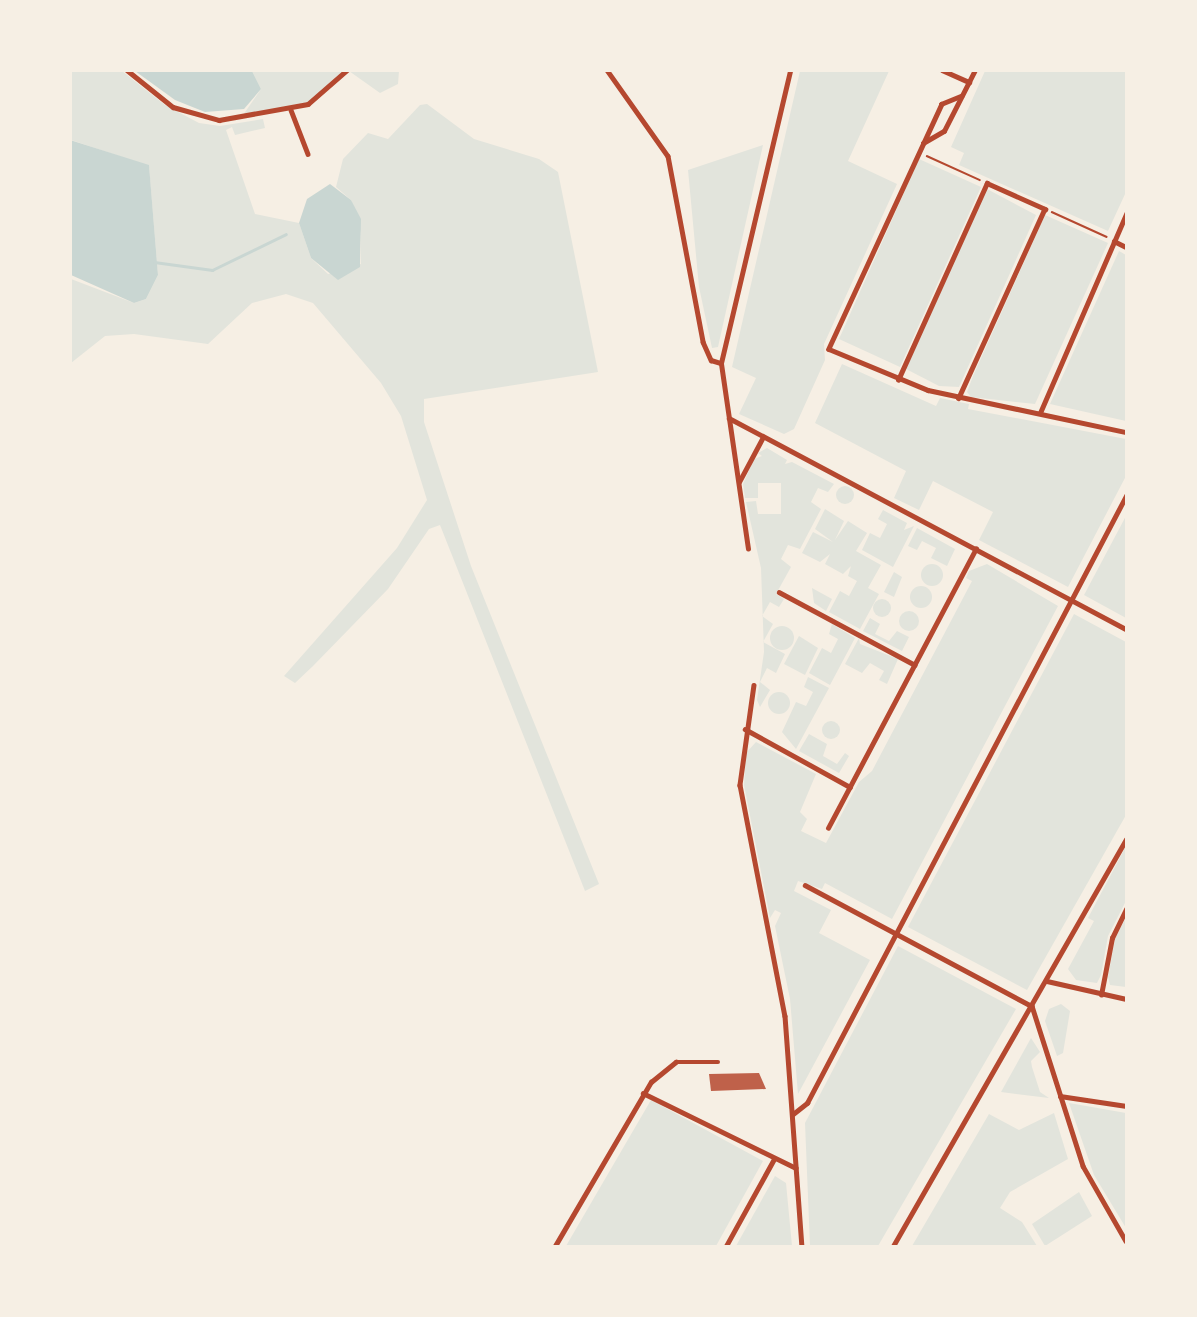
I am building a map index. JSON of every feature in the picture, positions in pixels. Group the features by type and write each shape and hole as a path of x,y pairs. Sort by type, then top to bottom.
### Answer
{"street":[{"path":"127,70 173,107 199,117 219,120 291,110 318,97 346,70"},
{"path":"607,70 668,156 703,342 711,360 721,363"},
{"path":"748,549 721,363 789,70"},
{"path":"942,70 969,82"},
{"path":"922,143 944,131 975,70"},
{"path":"962,96 942,104 922,143 829,349 898,380 959,398 1126,432"},
{"path":"291,110 308,154"},
{"path":"898,380 987,183 1045,209 959,398"},
{"path":"1040,413 1126,213"},
{"path":"1114,241 1126,247"},
{"path":"729,418 1126,629"},
{"path":"739,483 763,437"},
{"path":"793,1114 807,1103 894,932 1126,496"},
{"path":"828,828 976,549"},
{"path":"779,592 915,665"},
{"path":"754,684 745,729 740,785 785,1016 802,1246"},
{"path":"745,729 850,787"},
{"path":"893,1246 1047,981 1126,839"},
{"path":"804,885 1032,1006 1090,1183 1126,1242 1120,1246"},
{"path":"1101,995 1112,938 1126,909"},
{"path":"1047,981 1126,999"},
{"path":"555,1246 644,1093 676,1062 718,1062"},
{"path":"644,1093 796,1168"},
{"path":"1060,1096 1126,1106"},
{"path":"726,1246 774,1159"}],"path":[{"path":"918,153 987,183"},
{"path":"1045,209 1114,241"}],"shaded area":[{"path":"71,71 122,71 165,105 199,123 220,126 263,119 265,128 235,135 232,127 226,130 255,214 299,223 311,258 328,274 361,264 361,233 351,200 336,187 343,159 368,133 388,139 420,105 427,104 474,139 539,159 558,172 598,372 424,399 424,422 471,566 599,884 585,891 440,525 429,529 388,589 313,666 295,683 284,676 397,548 427,500 401,416 381,383 313,303 286,294 252,303 208,344 134,334 105,336 71,363 71,279 134,303 146,299 158,275 149,166 71,140"},
{"path":"135,71 252,71 261,89 244,109 205,112 175,100"},
{"path":"252,71 347,71 308,104 241,118 261,89"},
{"path":"349,71 399,71 398,84 380,93"},
{"path":"800,71 889,71 848,161 897,184 824,344 825,360 794,429 784,434 739,414 756,378 732,367"},
{"path":"985,71 1126,71 1126,192 1108,231 959,165 964,153 951,147"},
{"path":"70,140 149,165 158,275 146,299 134,303 71,275"},
{"path":"763,145 718,347 712,348 699,287 688,170"},
{"path":"919,159 981,187 900,367 839,339"},
{"path":"330,184 351,200 361,219 360,267 338,280 311,258 299,223 307,199"},
{"path":"987,189 1036,215 959,387 939,386 906,369"},
{"path":"1045,215 1108,243 1035,404 971,397 967,392 973,376"},
{"path":"1119,251 1126,255 1126,421 1050,404"},
{"path":"842,364 936,406 940,398 969,404 968,409 1126,439 1126,476 1068,587 979,540 993,512 933,481 919,510 894,498 906,471 815,423"},
{"path":"767,448 787,460 785,464 792,462 834,484 828,492 818,488 811,502 821,509 800,549 788,545 781,559 791,567 776,594 784,599 779,607 770,602 763,615 761,568 746,502 756,501 758,514 781,514 781,483 758,483 758,498 745,498 743,484 754,459 762,456 758,453"},
{"path":"845,486 851,489 854,495 851,501 845,504 839,501 836,495 839,489"},
{"path":"825,509 844,521 835,540 848,521 867,533 856,551 881,565 868,588 879,594 860,629 829,612 840,591 849,596 857,581 848,576 851,566 843,574 825,564 830,554 820,562 802,553 813,532 833,542 815,529"},
{"path":"883,510 907,523 904,530 914,526 893,567 862,550 870,533 880,538 887,524 878,519"},
{"path":"1126,516 1126,618 1084,595"},
{"path":"917,528 955,549 947,566 931,558 936,548 922,541 917,550 908,546"},
{"path":"932,564 940,567 943,575 940,583 932,586 924,583 921,575 924,567"},
{"path":"987,564 1058,606 892,919 825,883 822,889 798,881 794,891 831,910 819,933 870,960 798,1094 790,999 775,926 781,913 775,910 770,918 744,785 746,753 756,742 816,774 800,812 807,819 801,831 826,843 859,782 872,771 972,581 966,578 969,571"},
{"path":"894,572 902,577 894,597 884,592"},
{"path":"921,586 929,589 932,597 929,605 921,608 913,605 910,597 913,589"},
{"path":"812,588 832,599 826,611 814,603"},
{"path":"882,599 888,602 891,608 888,614 882,617 876,614 873,608 876,602"},
{"path":"905,611 913,611 919,617 919,625 913,631 905,631 899,625 899,617"},
{"path":"1074,614 1126,642 1126,815 1027,990 908,927"},
{"path":"763,617 773,624 764,641"},
{"path":"870,618 880,624 875,634 889,641 897,631 909,637 902,651 863,631"},
{"path":"832,624 855,638 830,685 809,673 822,648 831,653 838,639 829,634"},
{"path":"782,626 790,630 794,638 790,646 782,650 774,646 770,638 774,630"},
{"path":"799,636 818,648 805,675 784,664"},
{"path":"859,638 860,644 898,659 887,684 879,680 884,671 870,663 862,673 845,664"},
{"path":"764,642 785,654 776,673 767,668 760,682 770,690 760,707 757,700"},
{"path":"808,677 829,688 796,749 782,732 796,702 806,706 813,692 804,687"},
{"path":"779,692 787,695 790,703 787,711 779,714 771,711 768,703 771,695"},
{"path":"831,721 837,724 840,730 837,736 831,739 825,736 822,730 825,724"},
{"path":"809,734 827,744 823,756 837,764 845,753 849,756 839,773 799,751"},
{"path":"1126,846 1126,901 1108,936 1101,975 1097,983 1076,980 1068,969 1094,921 1088,918"},
{"path":"1126,917 1126,987 1110,985 1108,977 1115,939"},
{"path":"898,946 1016,1009 878,1246 810,1246 805,1123"},
{"path":"1061,1004 1070,1011 1063,1053 1057,1056 1045,1021 1049,1009"},
{"path":"1031,1038 1040,1052 1031,1061 1032,1067 1040,1092 1049,1098 1001,1092"},
{"path":"651,1100 763,1161 716,1246 566,1246"},
{"path":"1069,1103 1126,1113 1126,1228 1094,1175"},
{"path":"1054,1113 1068,1159 1010,1192 1000,1208 1022,1222 1037,1246 912,1246 989,1114 1019,1130"},
{"path":"775,1176 786,1183 792,1246 736,1246"},
{"path":"1079,1192 1092,1216 1045,1246 1032,1224"}],"building":[{"path":"759,1073 766,1089 711,1091 709,1074"}],"waterway":[{"path":"154,262 212,270 286,234"}]}
